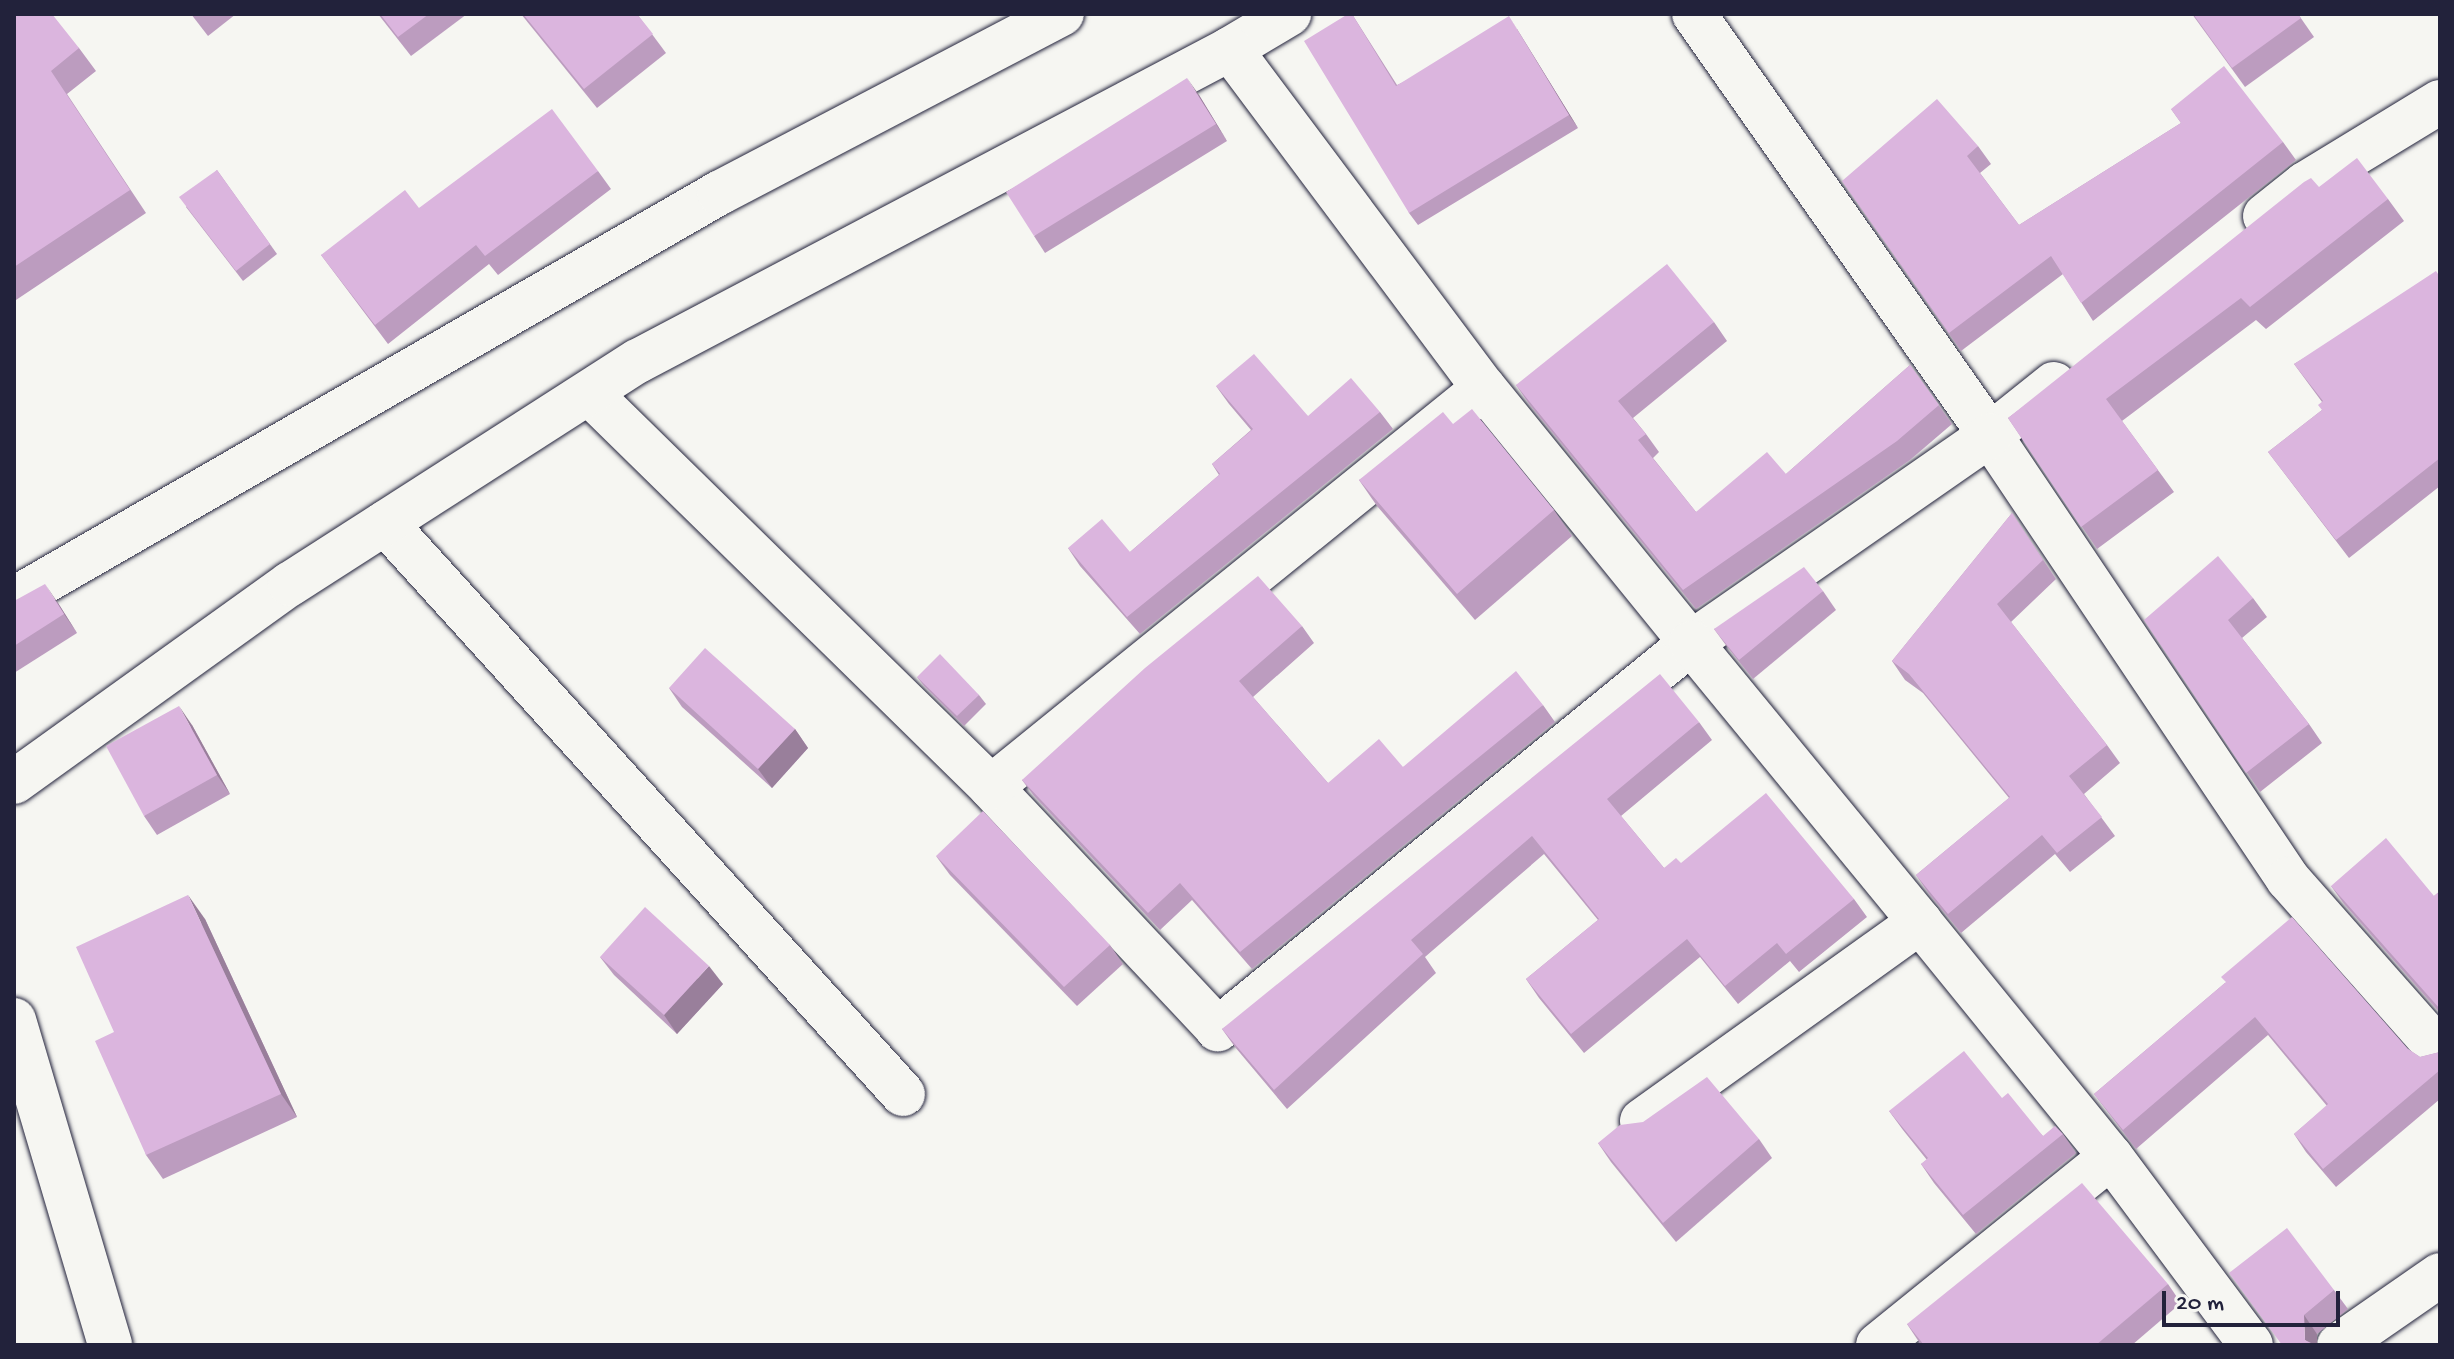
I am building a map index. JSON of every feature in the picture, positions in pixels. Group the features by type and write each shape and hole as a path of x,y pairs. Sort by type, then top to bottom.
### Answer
{"street":[{"path":"14,599 719,193 1062,14"},
{"path":"14,782 290,584 638,361 1230,49 1289,14"},
{"path":"1694,14 1990,435 2288,879 2440,1051"},
{"path":"1230,49 1484,388 2111,1157 2251,1345"},
{"path":"2232,242 2305,184 2440,102"},
{"path":"589,393 991,787 1218,1029 1691,643 1990,435 2087,358"},
{"path":"991,787 1484,388"},
{"path":"385,523 903,1094"},
{"path":"1642,1121 1920,922"},
{"path":"14,1020 110,1345"},
{"path":"1878,1345 2111,1157"},
{"path":"2339,1345 2440,1275"}],"building":[{"path":"14,14 52,14 79,48 51,71 130,190 14,267"},
{"path":"380,14 429,14 398,37"},
{"path":"523,14 637,14 653,34 584,89"},
{"path":"1352,14 1396,86 1509,16 1569,115 1409,213 1304,41"},
{"path":"2193,14 2298,14 2301,18 2232,68"},
{"path":"2224,66 2283,142 2081,303 2051,256 1949,333 1842,181 1937,99 1978,146 1967,156 2019,225 2181,123 2171,109"},
{"path":"1187,78 1216,124 1034,236 1006,192"},
{"path":"552,109 598,171 485,256 476,245 375,325 321,255 405,190 419,208"},
{"path":"2357,158 2388,199 2250,307 2241,298 2106,399 2158,470 2081,527 2008,418 2304,182 2311,178 2319,187"},
{"path":"217,170 270,244 236,271 179,197"},
{"path":"1667,264 1714,322 1618,401 1646,434 1638,440 1696,512 1767,452 1786,474 1910,365 1939,405 1897,441 1683,590 1516,385"},
{"path":"2436,271 2440,277 2440,458 2336,540 2268,452 2322,410 2318,405 2323,401 2294,364"},
{"path":"1254,354 1308,416 1351,378 1380,412 1127,617 1068,548 1102,519 1130,552 1220,474 1212,464 1253,429 1216,386"},
{"path":"1472,409 1554,510 1457,594 1359,480 1443,412 1453,424"},
{"path":"2012,513 2043,560 1997,604 2107,745 2069,776 2102,817 2057,853 2042,835 1948,914 1916,875 2010,797 1909,674 1892,661"},
{"path":"2218,556 2253,598 2228,620 2309,724 2246,773 2144,620"},
{"path":"1804,567 1823,591 1739,660 1714,629"},
{"path":"1258,576 1302,626 1239,681 1328,783 1379,739 1403,767 1516,671 1543,705 1240,952 1180,883 1148,913 1022,780 1145,668"},
{"path":"45,584 64,614 14,646 14,601"},
{"path":"705,648 795,729 758,769 669,688"},
{"path":"940,654 979,695 957,716 917,677"},
{"path":"1660,674 1699,722 1607,799 1664,868 1676,858 1681,863 1766,793 1854,899 1786,954 1777,943 1725,986 1687,939 1571,1034 1526,979 1599,919 1532,836 1411,940 1423,954 1274,1090 1222,1029"},
{"path":"179,706 217,775 144,816 106,746"},
{"path":"983,811 1110,945 1064,987 936,856"},
{"path":"2386,838 2434,896 2440,891 2440,1009 2331,886"},
{"path":"188,895 281,1094 146,1155 95,1041 114,1032 76,947"},
{"path":"645,907 709,966 664,1015 600,957"},
{"path":"2292,917 2408,1049 2420,1057 2440,1052 2440,1070 2323,1169 2294,1134 2328,1104 2255,1017 2123,1130 2094,1094 2226,982 2221,977"},
{"path":"1964,1051 2002,1098 2008,1093 2043,1136 2055,1126 2063,1134 1963,1215 1921,1164 1928,1158 1889,1111"},
{"path":"1707,1077 1759,1139 1663,1223 1598,1143 1620,1125 1643,1122"},
{"path":"2082,1183 2168,1284 2096,1345 1924,1345 1907,1324"},
{"path":"2287,1228 2334,1290 2304,1315 2305,1340 2315,1345 2282,1345 2229,1273"}]}
